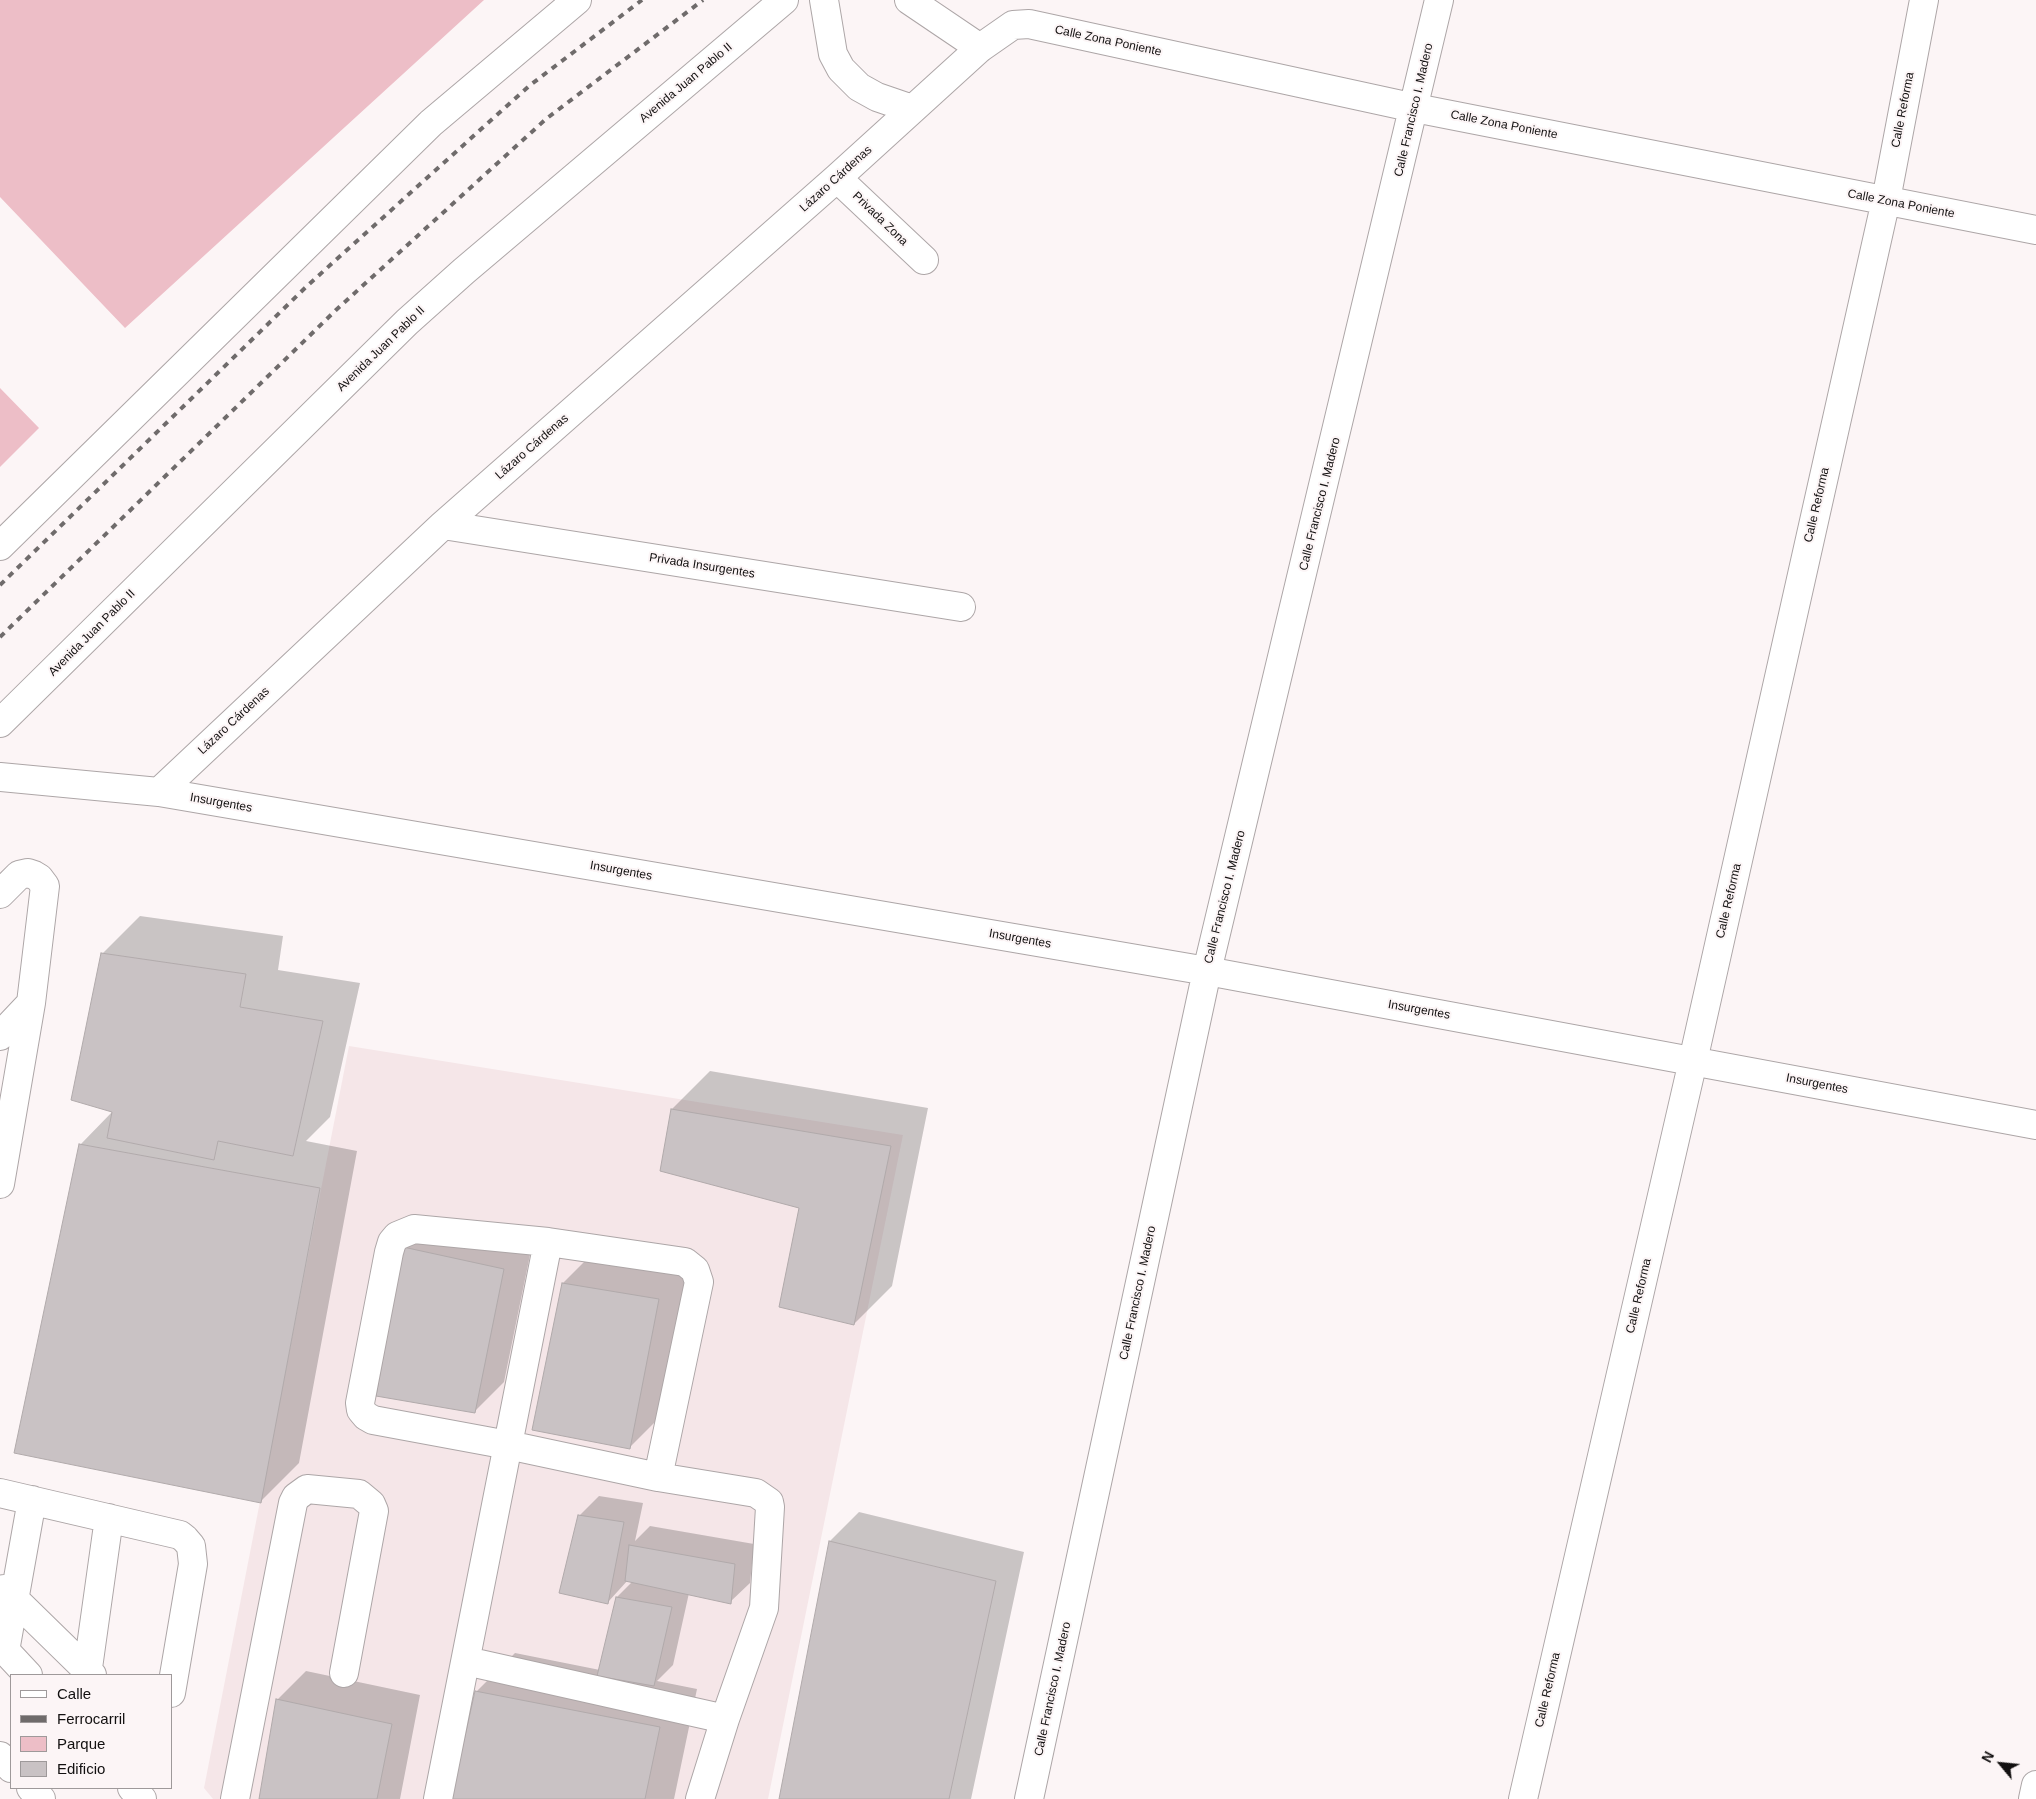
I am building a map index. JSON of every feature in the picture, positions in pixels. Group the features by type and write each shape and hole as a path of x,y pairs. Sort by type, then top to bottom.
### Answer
{"main road":[{"path":"0,546 432,123 576,0"},
{"name":"Avenida Juan Pablo II","path":"0,723 407,322 464,271 784,0"},
{"path":"824,0 833,54 841,69 859,87 877,97 912,109"},
{"path":"908,0 980,48"},
{"name":"Calle Francisco I. Madero","path":"1029,1799 1207,971 1415,108 1439,0"},
{"name":"Calle Reforma","path":"1523,1799 1693,1060 1886,200 1924,0"},
{"name":"Calle Zona Poniente","path":"912,109 980,48 1007,28 1021,23 1415,108 2036,230"},
{"name":"Lázaro Cárdenas","path":"159,792 443,525 837,178 912,109"},
{"name":"Privada Zona","path":"837,178 924,260"},
{"name":"Privada Insurgentes","path":"443,525 961,607"},
{"name":"Insurgentes","path":"0,777 159,792 1207,971 2036,1125"},
{"path":"0,894 19,874 28,873 34,875 45,886 31,1003 0,1184"},
{"path":"0,1036 31,1003"},
{"path":"658,1477 699,1282 695,1270 685,1262 548,1242 414,1229 397,1236 392,1242 360,1403 361,1410 366,1416 373,1420 508,1445 658,1477 756,1493 764,1498 770,1507 764,1608 725,1719 700,1799"},
{"path":"438,1799 548,1242"},
{"path":"235,1799 293,1503 296,1497 307,1489 359,1494 371,1504 374,1511 344,1673"},
{"path":"0,1492 180,1535 191,1546 193,1564 172,1687"},
{"path":"27,1674 2,1648 7,1591 32,1500"},
{"path":"89,1674 109,1518"},
{"path":"7,1591 89,1674"},
{"path":"466,1661 725,1719"},
{"path":"0,1756 10,1767"},
{"path":"2033,1799 2036,1785"},
{"path":"32,1789 41,1799"},
{"path":"133,1789 142,1799"}],"shaded area":[{"path":"349,1046 903,1135 768,1799 213,1799 204,1788"}],"green space":[{"path":"0,0 484,0 125,328 0,197"},
{"path":"0,388 39,428 0,467"}],"building":[{"path":"101,953 246,974 240,1007 323,1021 293,1156 218,1141 214,1160 107,1138 112,1112 71,1100"},
{"path":"671,1109 891,1146 854,1325 779,1307 799,1208 660,1171"},
{"path":"79,1144 320,1188 261,1503 14,1453"},
{"path":"403,1247 504,1269 475,1413 376,1396"},
{"path":"562,1283 659,1299 630,1449 532,1430"},
{"path":"578,1515 624,1522 608,1604 559,1593"},
{"path":"829,1541 996,1581 949,1799 779,1799"},
{"path":"629,1545 735,1564 731,1604 625,1581"},
{"path":"616,1597 672,1607 654,1686 597,1676"},
{"path":"475,1691 660,1727 645,1799 451,1799"},
{"path":"276,1699 392,1724 377,1799 259,1799"}],"railway":[{"path":"0,585 307,286 529,86 642,0"},
{"path":"0,637 336,310 546,119 703,0"}]}
